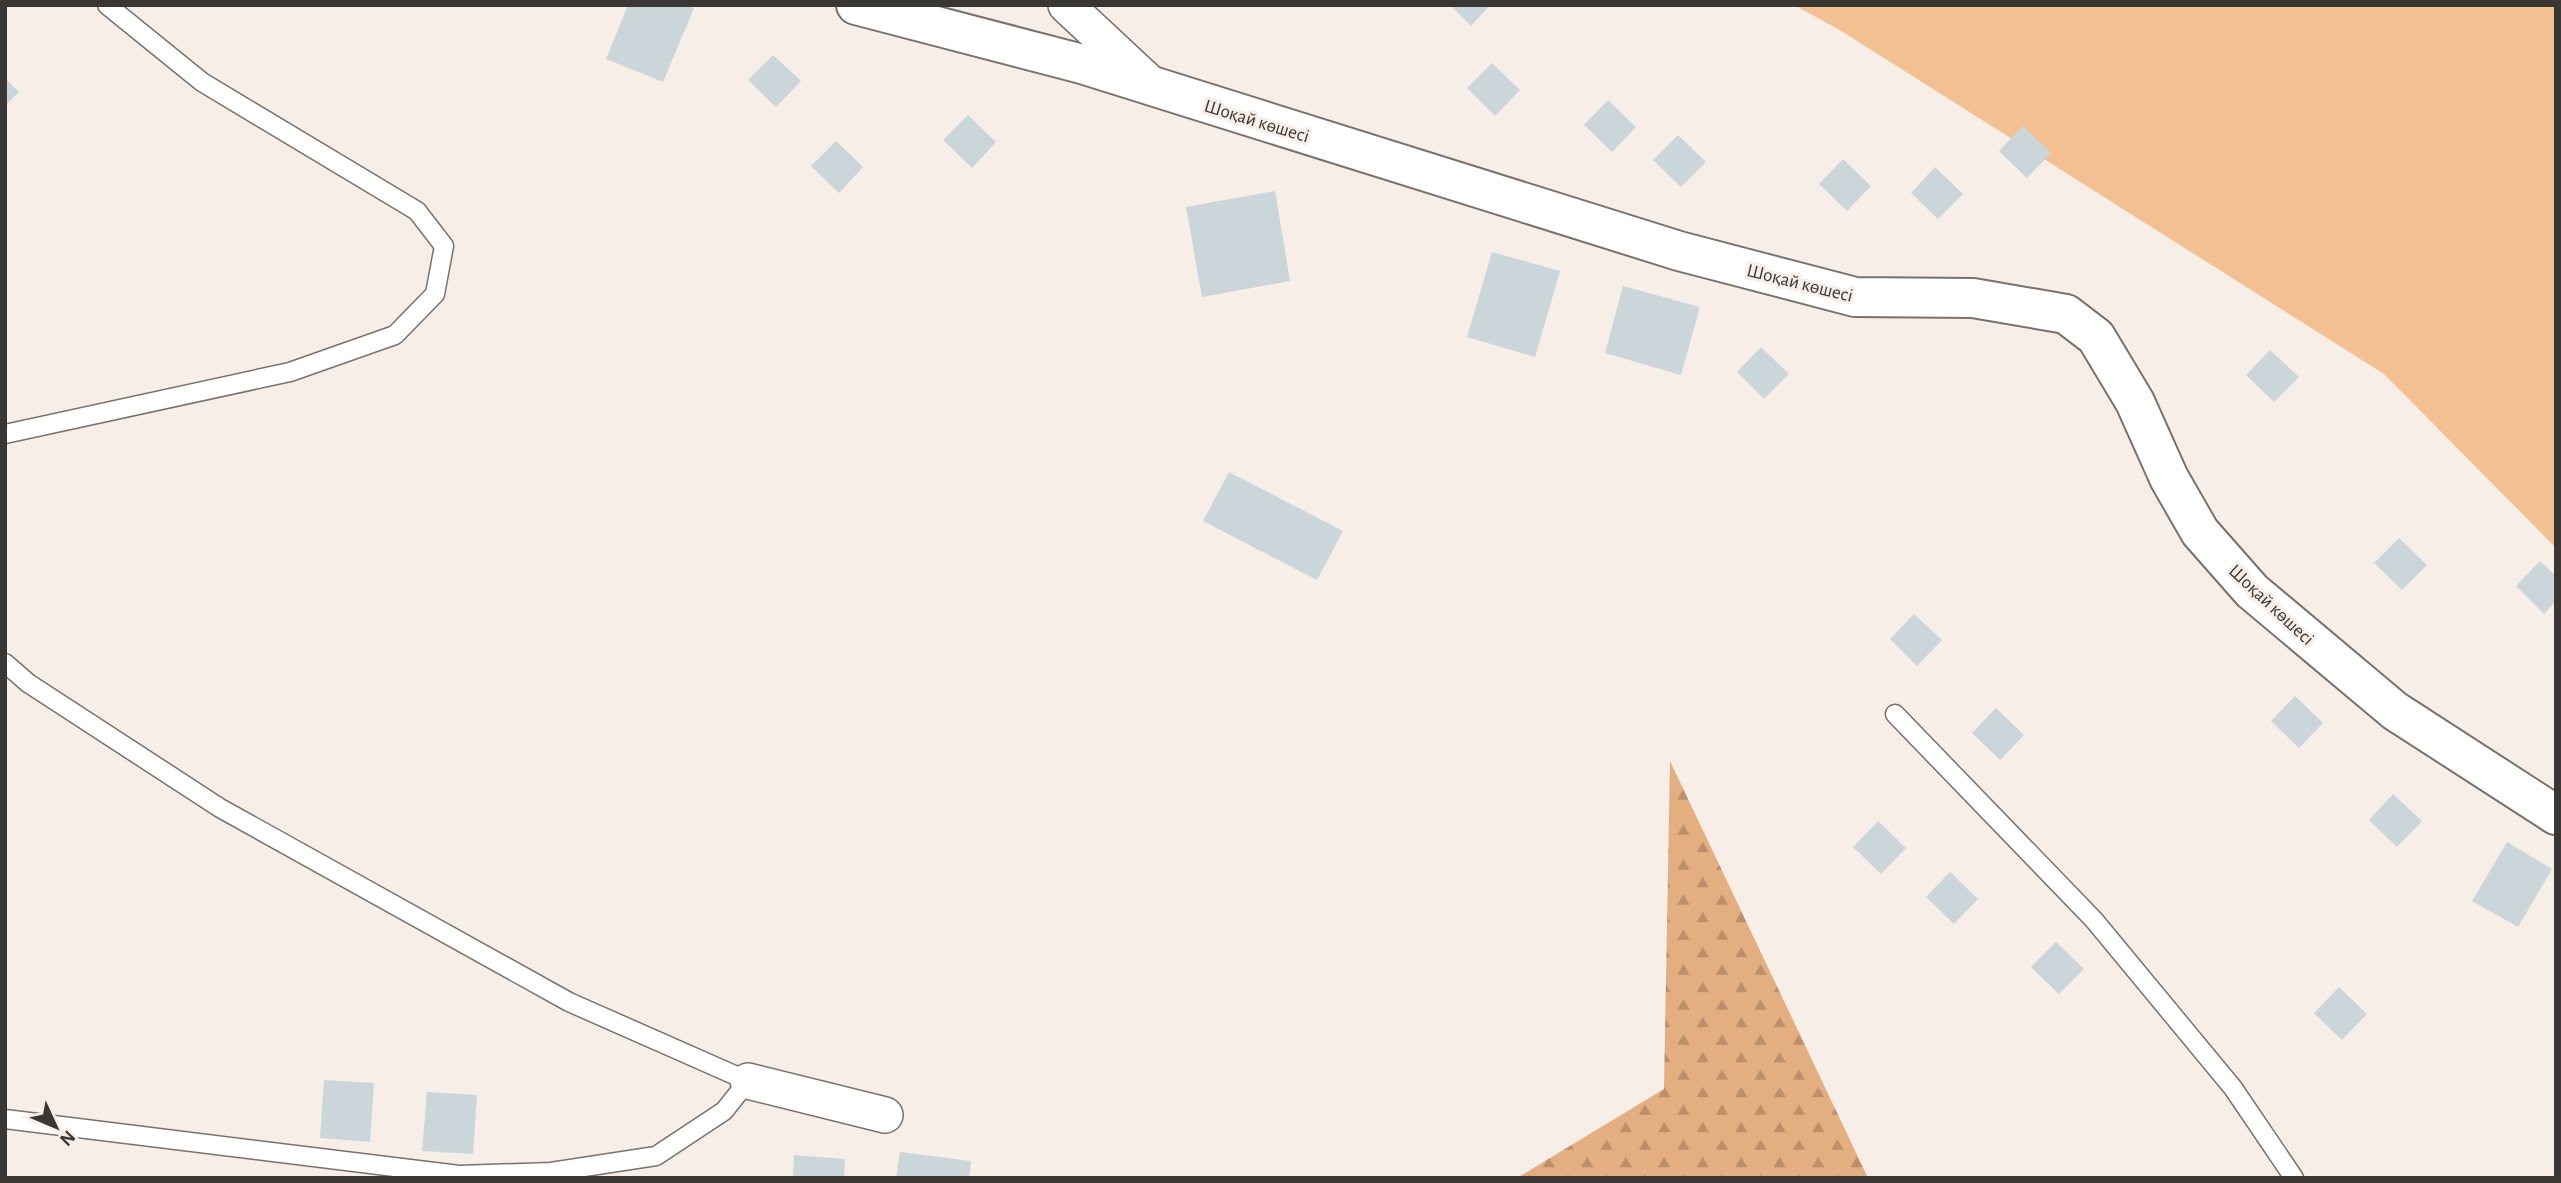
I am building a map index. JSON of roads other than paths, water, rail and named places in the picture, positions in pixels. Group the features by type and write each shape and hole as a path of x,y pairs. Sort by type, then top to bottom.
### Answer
{"street":[{"name":"Шоқай көшесі","path":"856,5 1082,64 1679,251 1855,297 1973,298 2066,314 2096,337 2135,402 2169,478 2200,532 2252,591 2395,711 2556,815"},
{"path":"1066,5 1155,88"},
{"path":"748,1082 885,1115"}],"lane":[{"path":"5,434 290,372 395,335 435,294 444,246 417,211 202,82 107,5"},
{"path":"5,663 28,682 220,808 569,1002 748,1082 724,1111 656,1156 551,1172 459,1175 5,1119"},
{"path":"1895,714 2094,920 2233,1088 2294,1178"}]}
